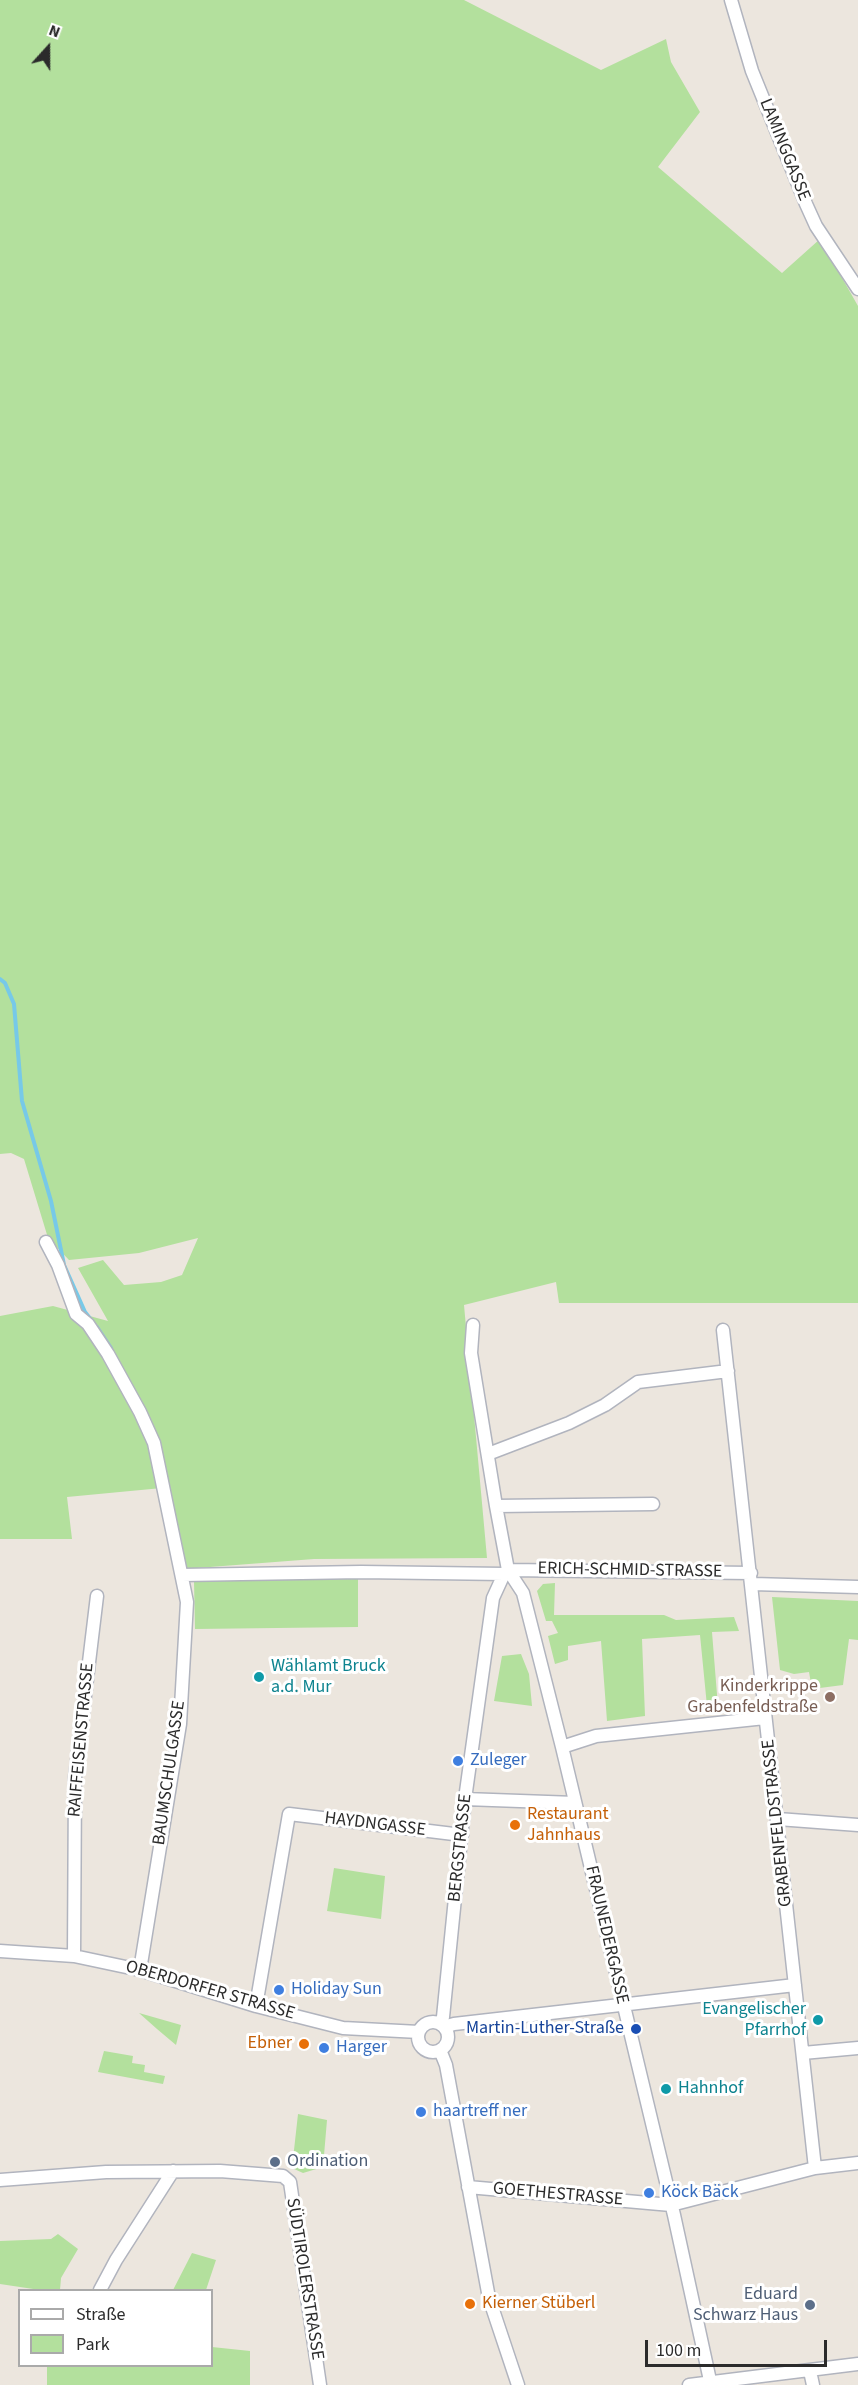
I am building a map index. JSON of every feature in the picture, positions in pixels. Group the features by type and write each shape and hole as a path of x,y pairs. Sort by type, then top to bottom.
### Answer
{"street":[{"name":"LAMINGGASSE","path":"731,0 752,71 806,204 816,226 858,290"},
{"name":"BAUMSCHULGASSE","path":"46,1242 58,1265 76,1314 88,1324 108,1354 154,1443 187,1602 180,1724 140,1970"},
{"name":"FRAUNEDERGASSE","path":"473,1325 471,1353 506,1572 523,1593 562,1747 711,2383"},
{"name":"GRABENFELDSTRASSE","path":"723,1330 815,2168"},
{"path":"488,1454 569,1423 605,1405 638,1382 728,1371"},
{"path":"496,1506 653,1504"},
{"path":"182,1575 506,1572"},
{"name":"ERICH-SCHMID-STRASSE","path":"506,1572 752,1578 858,1587"},
{"name":"BERGSTRASSE","path":"442,2025 465,1799 493,1598 506,1572"},
{"name":"RAIFFEISENSTRASSE","path":"74,1956 75,1778 97,1596"},
{"path":"562,1747 596,1736 765,1718"},
{"path":"465,1799 575,1803"},
{"name":"HAYDNGASSE","path":"256,2006 289,1814 462,1835"},
{"path":"777,1819 858,1825"},
{"name":"OBERDORFER STRASSE","path":"0,1951 74,1956 140,1970 256,2006 343,2028 419,2032"},
{"path":"442,2025 446,2031 447,2041 440,2050 433,2052 424,2049 419,2041 419,2032 425,2024 454,2024 795,1986"},
{"path":"803,2053 858,2048"},
{"path":"440,2050 446,2065 489,2298 518,2385"},
{"name":"GOETHESTRASSE","path":"468,2187 671,2205 815,2168 858,2163"},
{"path":"0,2180 106,2172 173,2171"},
{"path":"101,2289 120,2252 173,2171"},
{"name":"SÜDTIROLERSTRASSE","path":"173,2171 219,2171 283,2176 290,2182 320,2385"},
{"path":"689,2385 858,2364"},
{"path":"810,2371 813,2385"}],"green space":[{"path":"0,0 464,0 601,70 666,39 671,62 700,112 658,167 782,273 820,239 858,306 858,1303 559,1303 556,1282 464,1305 487,1558 314,1559 184,1569 162,1488 67,1497 72,1539 0,1539 0,1316 53,1306 108,1321 78,1268 103,1260 124,1285 161,1282 182,1275 198,1238 139,1253 69,1260 48,1238 24,1159 11,1153 0,1154"},
{"path":"358,1579 358,1627 195,1629 194,1581"},
{"path":"555,1583 554,1615 664,1615 676,1620 734,1617 739,1631 712,1632 718,1707 707,1706 700,1635 642,1639 645,1716 607,1721 601,1641 568,1646 568,1660 555,1664 548,1636 558,1633 552,1621 546,1621 537,1591 543,1584"},
{"path":"772,1597 858,1601 858,1640 849,1639 843,1685 812,1689 809,1672 794,1674 780,1670"},
{"path":"521,1654 529,1674 532,1706 494,1701 502,1656"},
{"path":"334,1868 385,1876 381,1919 327,1911"},
{"path":"139,2013 181,2025 176,2045 157,2029"},
{"path":"104,2051 133,2056 132,2063 145,2065 144,2072 165,2076 163,2084 98,2072"},
{"path":"298,2114 327,2120 323,2167 303,2173 292,2168"},
{"path":"58,2234 78,2249 61,2278 60,2289 33,2289 0,2284 0,2241 51,2239"},
{"path":"192,2253 216,2260 206,2289 174,2289"},
{"path":"213,2347 250,2351 250,2385 47,2385 47,2367 213,2367"}],"waterway":[{"path":"0,979 5,983 14,1004 22,1101 51,1201 64,1265 85,1312 92,1321"},
{"path":"97,1327 111,1348"}],"place":[{"name":"Wählamt Bruck a.d. Mur","path":"259,1677"},
{"name":"Kinderkrippe Grabenfeldstraße","path":"830,1697"},
{"name":"Zuleger","path":"458,1761"},
{"name":"Restaurant Jahnhaus","path":"515,1825"},
{"name":"Holiday Sun","path":"279,1990"},
{"name":"Evangelischer Pfarrhof","path":"818,2020"},
{"name":"Martin-Luther-Straße","path":"636,2029"},
{"name":"Ebner","path":"304,2044"},
{"name":"Harger","path":"324,2048"},
{"name":"Hahnhof","path":"666,2089"},
{"name":"haartreff ner","path":"421,2112"},
{"name":"Ordination","path":"275,2162"},
{"name":"Köck Bäck","path":"649,2193"},
{"name":"Kierner Stüberl","path":"470,2304"},
{"name":"Eduard Schwarz Haus","path":"810,2305"}]}
